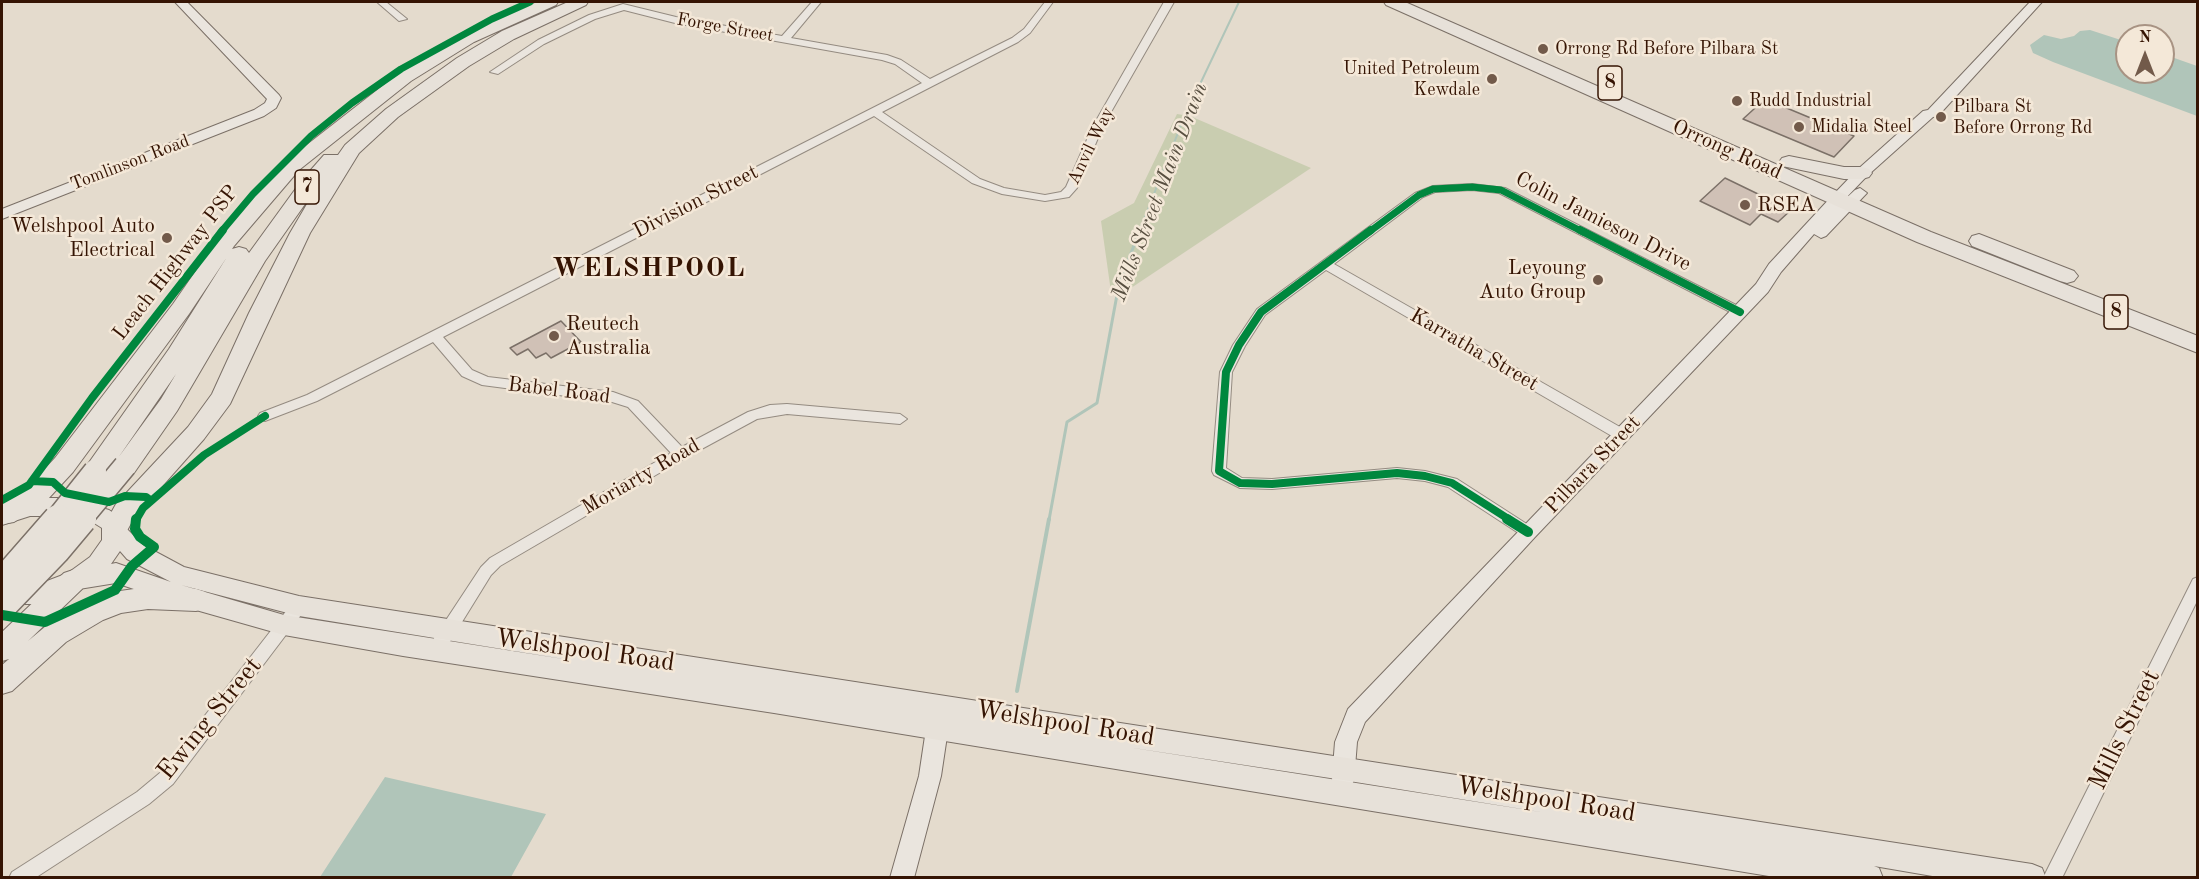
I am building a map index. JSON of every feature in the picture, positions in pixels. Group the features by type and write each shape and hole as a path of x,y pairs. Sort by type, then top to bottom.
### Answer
{"highway":[{"name":"7","path":"3,516 39,492 64,465 181,309 227,241 291,166 376,98 468,38 550,2"},
{"name":"7","path":"2,606 56,550 125,466 170,405 256,258 309,184 354,136 414,86 476,46 514,27 580,2"},
{"name":"7","path":"115,530 125,511 196,433 222,398 300,233 338,168 352,149 392,113 463,62 508,36 580,2"},
{"name":"Orrong Road","path":"1392,2 1852,192 2198,327"},
{"name":"Orrong Road","path":"1424,2 1789,162 1852,192 1924,237 2198,345"},
{"name":"7","path":"2,583 72,502 95,471 177,355 275,198 326,142 376,98"},
{"path":"2,649 75,581"},
{"path":"2,682 57,634 93,612 120,602 148,598 196,600"}],"main road":[{"name":"Pilbara Street","path":"1343,780 1346,742 1356,716 1528,532 1762,288 1779,275 1852,192 1934,117 1933,113 2036,2"},
{"name":"Tomlinson Road","path":"2,214 258,113 271,105 274,98 187,3"},
{"name":"Welshpool Road","path":"3,516 37,506 67,507 101,516 110,522 135,552 179,575 299,606 372,618 441,641 774,702 946,718 1343,780 2032,878"},
{"path":"2,594 40,594 75,581 98,564 113,542 115,530"},
{"name":"Welshpool Road","path":"75,581 100,574 116,573 196,600 284,625 403,646 441,641"},
{"path":"372,618 404,633 407,637 403,646"},
{"path":"902,878 946,718"},
{"name":"Welshpool Road","path":"1343,780 1869,878"}],"street":[{"path":"381,2 402,19"},
{"path":"786,38 816,2"},
{"name":"Division Street","path":"265,416 312,398 1022,36 1049,2"},
{"name":"Anvil Way","path":"873,111 976,181 1002,191 1045,198 1065,195 1071,188 1098,126 1168,2"},
{"name":"Forge Street","path":"495,72 541,42 592,17 623,7 675,20 884,57 898,62 929,83"},
{"name":"Colin Jamieson Drive","path":"1528,532 1452,483 1425,476 1397,473 1272,484 1240,483 1219,471 1226,372 1239,345 1262,312 1419,195 1433,189 1488,187 1502,190 1740,312"},
{"name":"Karratha Street","path":"1327,265 1622,435"},
{"name":"Babel Road","path":"434,335 466,373 475,378 487,382 613,397 633,404 680,454"},
{"name":"Moriarty Road","path":"441,641 486,571 495,562 680,454 753,415 787,408 900,419"},
{"name":"Mills Street","path":"2052,878 2198,583"},
{"name":"Ewing Street","path":"18,878 143,798 167,778 299,606"}],"shaded area":[{"path":"2090,30 2115,38 2115,84 2175,84 2175,58 2197,66 2197,116 2053,62 2033,53 2030,45 2044,35 2061,39 2074,36 2080,31"},
{"path":"1177,114 1190,116 1311,168 1122,294 1111,292 1101,221 1134,203"},
{"path":"385,777 546,814 511,877 320,877"}],"building":[{"name":"Midalia Steel","path":"1765,99 1854,136 1834,157 1743,119"},
{"name":"RSEA","path":"1725,178 1791,210 1778,222 1761,214 1750,225 1700,201"},
{"name":"Reutech Australia","path":"561,321 581,342 551,358 546,353 536,358 528,349 517,355 510,348"}],"waterway":[{"name":"Mills Street Main Drain","path":"1139,232 1183,120 1239,2"},
{"name":"Mills Street Main Drain","path":"1049,520 1067,422 1097,403 1119,284 1140,230"},
{"name":"Mills Street Main Drain","path":"1017,691 1049,519"}],"cycle path":[{"name":"Leach Highway PSP","path":"2,500 29,485 92,398 208,248 253,194 311,136 352,103 401,69 492,19 530,2"},
{"path":"1528,532 1452,483 1425,476 1397,473 1272,484 1240,483 1219,471 1226,372 1239,345 1261,312 1419,195 1433,189 1472,187 1501,190 1740,312"},
{"path":"2,615 45,622 115,590 132,566 154,547 140,537 135,529 136,518 143,508 204,455 265,416"},
{"path":"32,481 53,482 65,493 109,502 125,496 146,497 150,500"}],"place":[{"name":"Orrong Rd Before Pilbara St","path":"1543,49"},
{"name":"United Petroleum Kewdale","path":"1492,79"},
{"name":"Rudd Industrial","path":"1737,101"},
{"name":"Pilbara St Before Orrong Rd","path":"1941,117"},
{"name":"Midalia Steel","path":"1799,127"},
{"name":"RSEA","path":"1745,205"},
{"name":"Welshpool Auto Electrical","path":"167,238"},
{"name":"Leyoung Auto Group","path":"1598,280"},
{"name":"Reutech Australia","path":"554,336"}],"district":[{"name":"WELSHPOOL","path":"649,269"}]}
